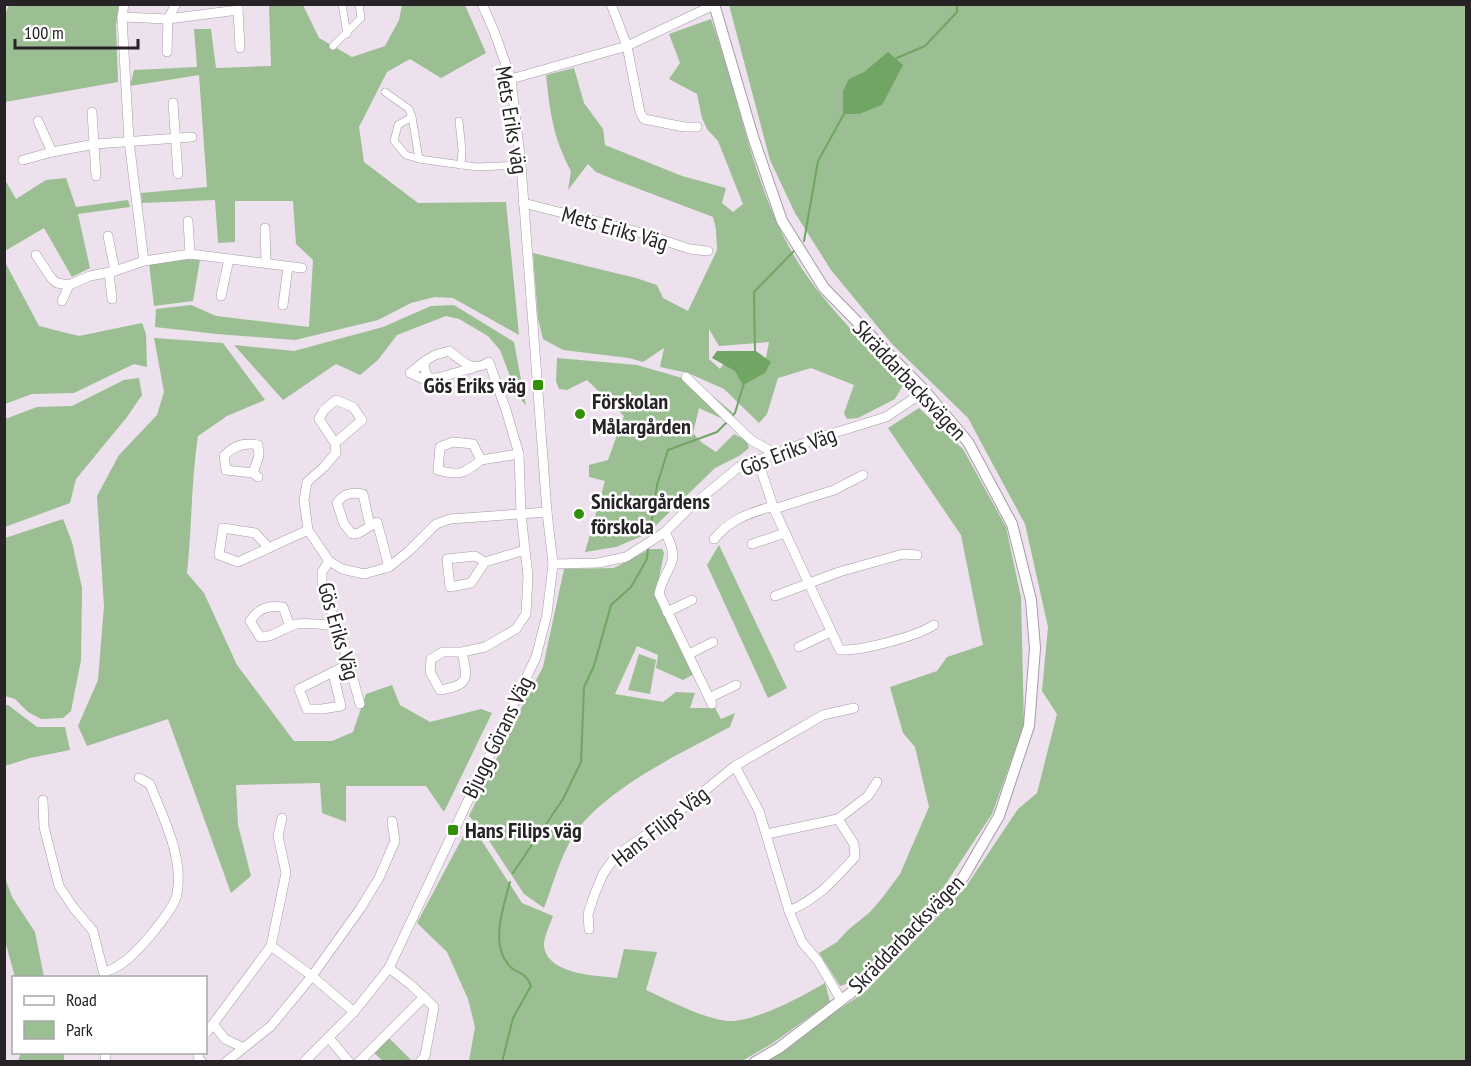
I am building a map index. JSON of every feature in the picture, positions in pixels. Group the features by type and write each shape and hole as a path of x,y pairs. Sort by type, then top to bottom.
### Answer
{"street":[{"path":"124,4 122,17 129,141 144,261"},
{"path":"167,52 168,20 176,4"},
{"path":"342,4 346,34"},
{"path":"333,46 362,18 359,4"},
{"name":"Mets Eriks väg","path":"482,4 511,79 523,203"},
{"path":"611,4 627,46 640,112 644,119 684,127 697,127"},
{"path":"511,79 627,46 714,5"},
{"name":"Skräddarbacksvägen","path":"714,5 756,148 782,220 824,288 925,391 968,442 1012,524 1031,600 1034,638 1029,726 999,816 964,876 946,898 861,985 779,1048 755,1062"},
{"path":"122,17 168,20 238,7 240,48"},
{"path":"385,92 409,109 419,159"},
{"path":"173,103 178,174"},
{"path":"92,112 96,176"},
{"path":"412,117 398,125 394,141 406,155 477,167 520,165"},
{"path":"38,121 52,152"},
{"path":"459,121 461,165"},
{"path":"23,160 95,144 192,137"},
{"path":"523,203 553,564"},
{"name":"Mets Eriks Väg","path":"523,203 635,231 690,249 708,251"},
{"path":"188,221 190,254"},
{"path":"265,228 266,263"},
{"path":"108,236 112,299"},
{"path":"36,255 52,279 57,283 69,285 90,276 144,261 190,254 302,268"},
{"path":"221,296 229,259"},
{"path":"283,305 288,267"},
{"path":"62,301 69,285"},
{"path":"462,652 467,676 463,683 440,690 430,672 431,658 443,652 462,652 485,646 516,629 525,614 528,576 521,514 519,454 489,362 480,368 425,380 410,373 425,360 449,351 473,368"},
{"path":"425,360 424,368 428,378"},
{"path":"686,377 751,440 777,454"},
{"name":"Gös Eriks Väg","path":"553,564 597,563 626,557 665,532 720,481 739,467 886,417 925,391"},
{"name":"Gös Eriks Väg","path":"335,443 362,420 353,407 336,400 324,410 319,419 335,443 336,453 307,482 304,500 308,530 329,561 342,569 364,574 388,567 409,551 436,524 450,519 547,512"},
{"path":"481,460 473,444 453,442 440,447 438,470 452,474 465,472 481,460 519,454"},
{"path":"758,461 774,508 840,650 850,651 924,631 934,625"},
{"path":"714,539 723,528 739,517 834,490 863,474"},
{"path":"370,526 363,495 353,492 342,495 337,502 344,524 352,534 359,533 377,522 388,567"},
{"path":"269,548 255,533 223,528 219,555 238,562 269,548 308,530"},
{"path":"665,532 672,544 674,557 659,594 667,612 711,701 736,685"},
{"path":"752,544 785,533"},
{"path":"486,562 475,556 447,559 450,587 471,583 486,562 525,550"},
{"path":"775,596 807,582 903,554 917,555"},
{"name":"Gös Eriks Väg","path":"329,561 322,572 322,584 360,704"},
{"name":"Bjugg Görans Väg","path":"304,1062 354,1012 389,968 536,657 547,614 553,564"},
{"path":"667,612 692,600"},
{"name":"Gös Eriks Väg","path":"290,626 300,624 336,626"},
{"path":"799,647 830,632"},
{"path":"689,654 714,642"},
{"name":"Gös Eriks Väg","path":"333,673 341,706 307,709 298,689 349,664"},
{"name":"Hans Filips Väg","path":"589,929 588,914 595,893 603,874 616,856 681,810 735,766 823,715 854,708"},
{"path":"735,766 759,811 789,912 802,942 818,961 841,1000"},
{"path":"43,800 44,827 59,886 93,931 104,975 136,953 160,924 177,896 178,863 150,783 139,778"},
{"path":"767,834 838,819 868,795 877,783"},
{"path":"207,1032 271,946 286,873 278,836 282,818"},
{"path":"789,912 821,894 855,857 854,844 838,819"},
{"path":"226,1062 271,1026 312,976 360,909 379,878 395,841 392,821"},
{"path":"271,946 312,976 354,1012"},
{"path":"389,968 434,1007 425,1056 420,1062"},
{"path":"359,1062 424,997"},
{"path":"213,1024 225,1039 242,1047"},
{"path":"329,1038 349,1062"}],"green space":[{"path":"9,5 119,5 116,25 118,82 5,102 4,17"},
{"path":"269,5 303,5 319,38 352,57 385,46 399,20 402,5 465,5 486,53 441,78 410,59 387,72 359,127 364,162 418,203 506,202 519,335 453,298 435,297 411,303 378,320 295,340 155,327 156,309 191,305 216,316 309,327 313,260 296,244 293,201 235,201 235,242 218,243 215,200 142,203 141,193 207,187 199,75 130,86 134,70 197,67 194,29 211,29 216,68 271,66"},
{"path":"729,5 1466,5 1466,1061 762,1061 865,992 965,888 1018,809 1037,793 1057,714 1042,691 1048,627 1025,524 968,418 892,344 831,270 795,213 770,160"},
{"path":"711,19 757,172 781,231 796,259 819,292 903,385 895,399 858,418 847,419 844,413 854,385 811,368 778,378 767,414 759,423 724,389 688,373 660,367 664,348 643,362 629,358 563,350 543,339 538,319 533,253 657,285 663,298 688,311 717,250 713,217 596,172 588,164 568,190 571,171 553,124 546,75 574,68 584,103 603,129 605,145 682,176 726,188 722,203 733,212 743,204 718,141 707,129 702,118 697,94 669,79 680,63 669,34","holes":["709,329 719,346 769,342 764,368 725,362 720,369 709,359"]},
{"path":"4,178 16,199 46,180 66,178 76,207 128,200 130,207 78,214 90,268 72,277 44,228 5,251"},
{"path":"184,259 200,260 193,301 154,306 149,263"},
{"path":"4,260 39,326 79,336 142,323 146,334 147,367 134,364 74,393 32,394 5,404"},
{"path":"454,305 514,342 526,406 517,394 500,350 488,336 459,319 446,316 397,335 378,360 360,375 336,364 283,400 234,345 294,351 383,327 431,306"},
{"path":"154,338 223,343 265,400 227,416 198,436 187,573 204,593 237,665 294,741 332,741 353,732 366,694 392,685 400,705 430,722 481,709 492,713 444,812 426,786 346,786 346,822 322,813 320,783 236,785 238,825 251,876 231,893 168,719 87,746 78,726 98,680 104,606 97,496 119,455 157,415 164,392"},
{"path":"557,358 637,365 696,382 733,413 725,420 699,408 693,433 701,442 716,452 734,434 747,441 749,448 739,456 715,468 647,534 616,547 585,552 605,481 589,477 589,465 608,460 624,416 587,380 567,390 559,389 556,381"},
{"path":"139,378 142,395 76,479 70,503 5,527 5,419 37,407 72,406 124,380"},
{"path":"919,408 963,449 1006,527 1021,597 1024,725 992,814 937,897 852,982 840,986 819,953 837,942 883,897 900,874 929,807 915,747 903,733 890,687 937,671 947,657 983,645 961,535 888,428"},
{"path":"63,519 72,542 82,588 81,660 71,711 63,718 41,719 28,712 15,699 5,696 5,538"},
{"path":"719,545 787,688 768,698 707,565"},
{"path":"650,549 662,549 664,553 656,593 694,674 683,680 656,668 658,655 637,646 615,694 663,702 676,692 695,693 690,708 715,708 721,719 735,713 730,727 623,788 587,819 568,844 544,908 524,894 482,830 469,816 543,667 564,569 614,568"},
{"path":"639,654 656,660 650,694 628,690"},
{"path":"5,705 37,727 65,727 70,750 5,766"},
{"path":"467,829 478,835 522,903 553,916 544,943 546,953 561,967 584,974 617,978 624,949 657,952 646,990 690,1010 725,1021 757,1016 825,983 830,1002 773,1043 742,1061 469,1061 475,1027 468,999 447,952 417,923"},
{"path":"4,875 12,897 35,932 44,976 15,976 5,941"},
{"path":"387,1036 411,1060 410,1062 383,1061 373,1052"},
{"path":"21,1054 64,1054 64,1061 18,1061"}],"shaded area":[{"path":"888,52 903,65 882,105 859,114 843,114 843,91 849,79 864,72"},
{"path":"717,351 756,351 771,362 765,373 743,385 735,371 712,358"}],"waterway":[{"path":"892,60 925,46 957,12 957,4"},
{"path":"804,241 818,161 844,114"},
{"path":"755,352 754,292 794,251"},
{"path":"732,416 744,383"},
{"path":"649,539 657,485 668,450 717,432 728,421"},
{"path":"513,873 563,799 581,762 584,687 594,666 611,605 631,587 647,559 648,548"},
{"path":"502,1062 513,1018 531,986 523,974 508,964 500,946 500,924 510,882"}],"place":[{"name":"Gös Eriks väg","path":"538,385"},
{"name":"Förskolan Målargården","path":"580,414"},
{"name":"Snickargårdens förskola","path":"579,514"},
{"name":"Hans Filips väg","path":"453,830"}]}
